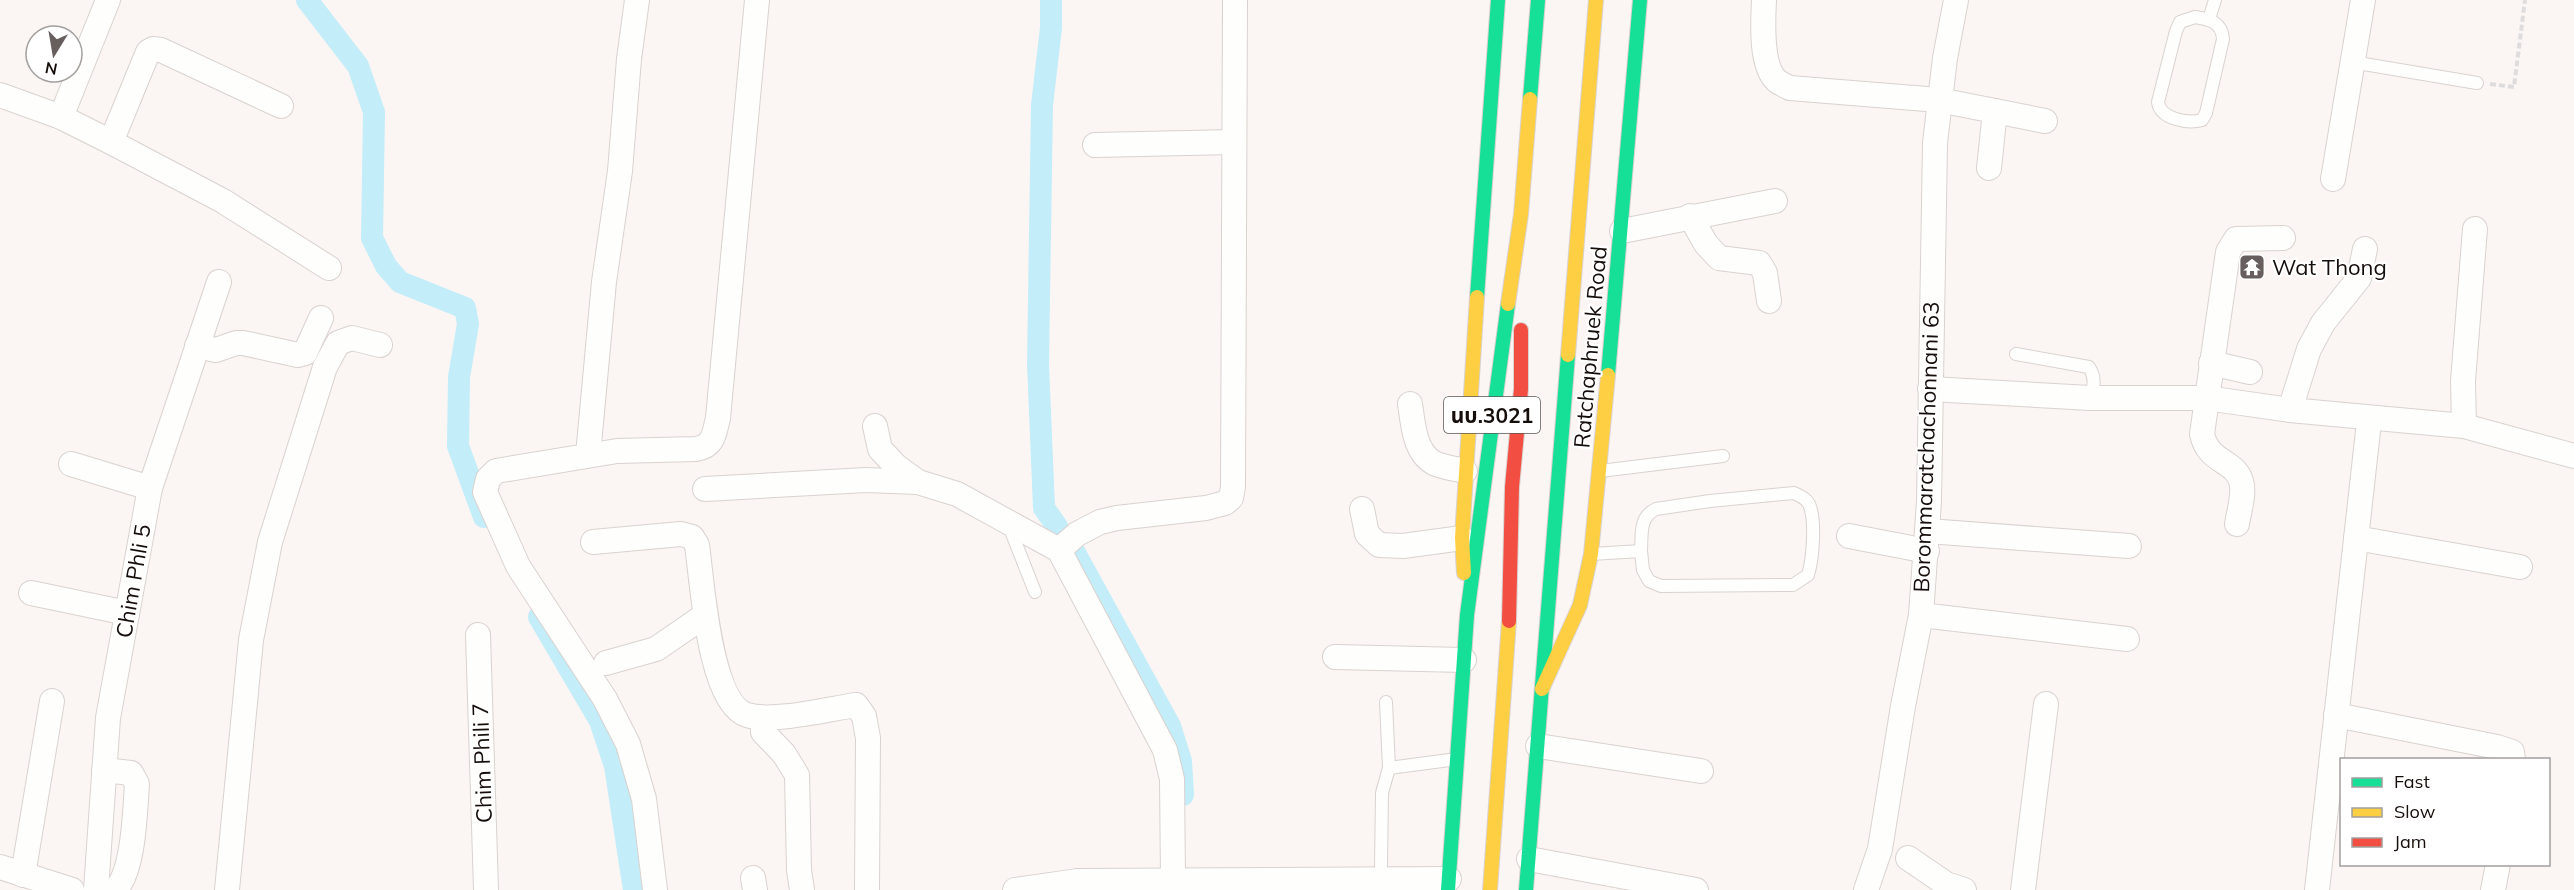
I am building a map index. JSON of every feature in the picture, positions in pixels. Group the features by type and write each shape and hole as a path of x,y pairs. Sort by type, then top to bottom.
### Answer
{"main road":[{"path":"1467,615 1462,538 1465,471 1498,0"},
{"name":"นบ.3021","path":"1449,885 1467,615 1481,519 1494,397 1521,214 1538,0"},
{"name":"Ratchaphruek Road","path":"1526,890 1596,0"},
{"name":"Ratchaphruek Road","path":"1542,689 1580,605 1591,554 1607,367 1622,231 1640,0"},
{"path":"1490,890 1509,628 1512,487 1521,389 1521,214"}],"street":[{"path":"61,117 108,0"},
{"path":"588,455 604,282 620,171 629,59 637,0"},
{"path":"655,890 644,799 628,744 605,699 518,566 485,492 488,479 496,471 617,451 696,449 706,447 713,439 718,418 757,0"},
{"path":"1059,550 1077,534 1100,522 1206,508 1225,503 1231,498 1233,487 1235,0"},
{"path":"1764,0 1764,44 1770,68 1776,80 1790,88 1939,100 2045,121"},
{"name":"Borommaratchachonnani 63","path":"1866,890 1880,849 1903,706 1921,615 1927,541 1933,196 1939,100 1956,0"},
{"path":"2332,179 2363,0"},
{"path":"111,142 148,52 153,49 161,50 281,106"},
{"path":"0,95 61,117 111,142 223,201 329,268"},
{"path":"1989,168 1995,111"},
{"path":"1095,145 1233,142"},
{"path":"1622,231 1775,201"},
{"path":"1690,216 1706,244 1719,258 1759,263 1765,273 1769,302"},
{"path":"2464,426 2463,381 2475,229"},
{"path":"2238,524 2242,483 2239,476 2209,452 2202,434 2228,252 2236,239 2283,238"},
{"path":"2290,410 2309,348 2324,323 2359,278 2366,249"},
{"name":"Chim Phli 5","path":"96,890 108,718 150,488 219,282"},
{"path":"197,346 216,350 236,343 298,356 305,353 321,318"},
{"path":"227,890 251,640 270,542 325,367 338,343 352,338 380,345"},
{"path":"2211,363 2250,372"},
{"path":"1930,389 2090,398 2206,398 2290,410 2464,426 2574,456"},
{"path":"1410,404 1416,438 1423,454 1434,463 1465,471"},
{"path":"875,426 880,449 896,466 918,482"},
{"path":"2317,890 2368,431"},
{"path":"71,464 150,488"},
{"path":"705,489 866,480 918,482 957,494 1059,550 1166,750 1172,779 1173,880"},
{"path":"1362,509 1367,534 1378,545 1403,546 1462,538"},
{"path":"593,542 681,534 692,537 697,545 704,616 720,679 730,703 744,715 763,718 856,705 864,716 868,738 867,890"},
{"path":"1848,536 1927,541 2129,546"},
{"path":"2356,538 2520,567"},
{"path":"31,593 127,612"},
{"path":"1921,615 2127,639"},
{"path":"606,663 656,649 704,616"},
{"name":"Chim Phili 7","path":"478,635 486,890"},
{"path":"1335,657 1464,660"},
{"path":"24,875 52,701"},
{"path":"2023,890 2046,704"},
{"path":"2336,715 2497,747 2512,752 2513,758"},
{"path":"763,718 763,732 784,754 796,775 799,870 802,890"},
{"path":"1538,746 1701,771"},
{"path":"105,771 131,773 138,784 127,867 121,884 115,890"},
{"path":"1908,858 1946,884 1964,890"},
{"path":"1529,860 1696,890"},
{"path":"2493,890 2498,866"},
{"path":"0,867 72,890"},
{"path":"1015,890 1173,880 1290,885 1449,885"}],"lane":[{"path":"2209,19 2215,0"},
{"path":"2186,19 2209,19 2218,24 2223,32 2223,39 2206,113 2202,120 2196,122 2163,115 2159,110 2158,102 2180,22 2186,19"},
{"path":"2352,62 2477,83"},
{"path":"2016,354 2088,367 2094,375 2090,398"},
{"path":"1599,471 1723,456"},
{"path":"1794,493 1804,497 1809,504 1813,521 1808,575 1793,585 1661,586 1649,581 1643,570 1641,551 1643,520 1648,512 1656,508 1794,493"},
{"path":"1008,522 1035,592"},
{"path":"1591,554 1641,551"},
{"path":"1381,866 1383,793 1389,768 1386,702"},
{"path":"1389,768 1458,759"}],"path":[{"path":"2477,83 2514,87 2525,0"}],"waterway":[{"path":"307,0 358,66 374,112 372,238 386,266 400,282 465,308 468,324 459,377 458,446 484,517"},
{"path":"1051,0 1051,28 1042,105 1038,364 1044,508 1058,528"},
{"path":"1075,553 1170,726 1181,761 1183,795"},
{"path":"539,617 600,721 615,766 634,890"}],"traffic: fast":[{"path":"1477,297 1498,0"},
{"path":"1530,99 1538,0"},
{"path":"1608,375 1640,0"},
{"path":"1448,890 1467,615 1508,304"},
{"path":"1526,890 1568,355"}],"traffic: slow":[{"path":"1568,355 1596,0"},
{"path":"1508,304 1521,214 1530,99"},
{"path":"1464,573 1462,538 1477,297"},
{"path":"1542,689 1580,605 1591,554 1608,375"},
{"path":"1490,890 1509,621"}],"traffic: jam":[{"path":"1509,621 1512,487 1521,389 1521,330"}],"place":[{"name":"Wat Thong","path":"2252,267"}]}
